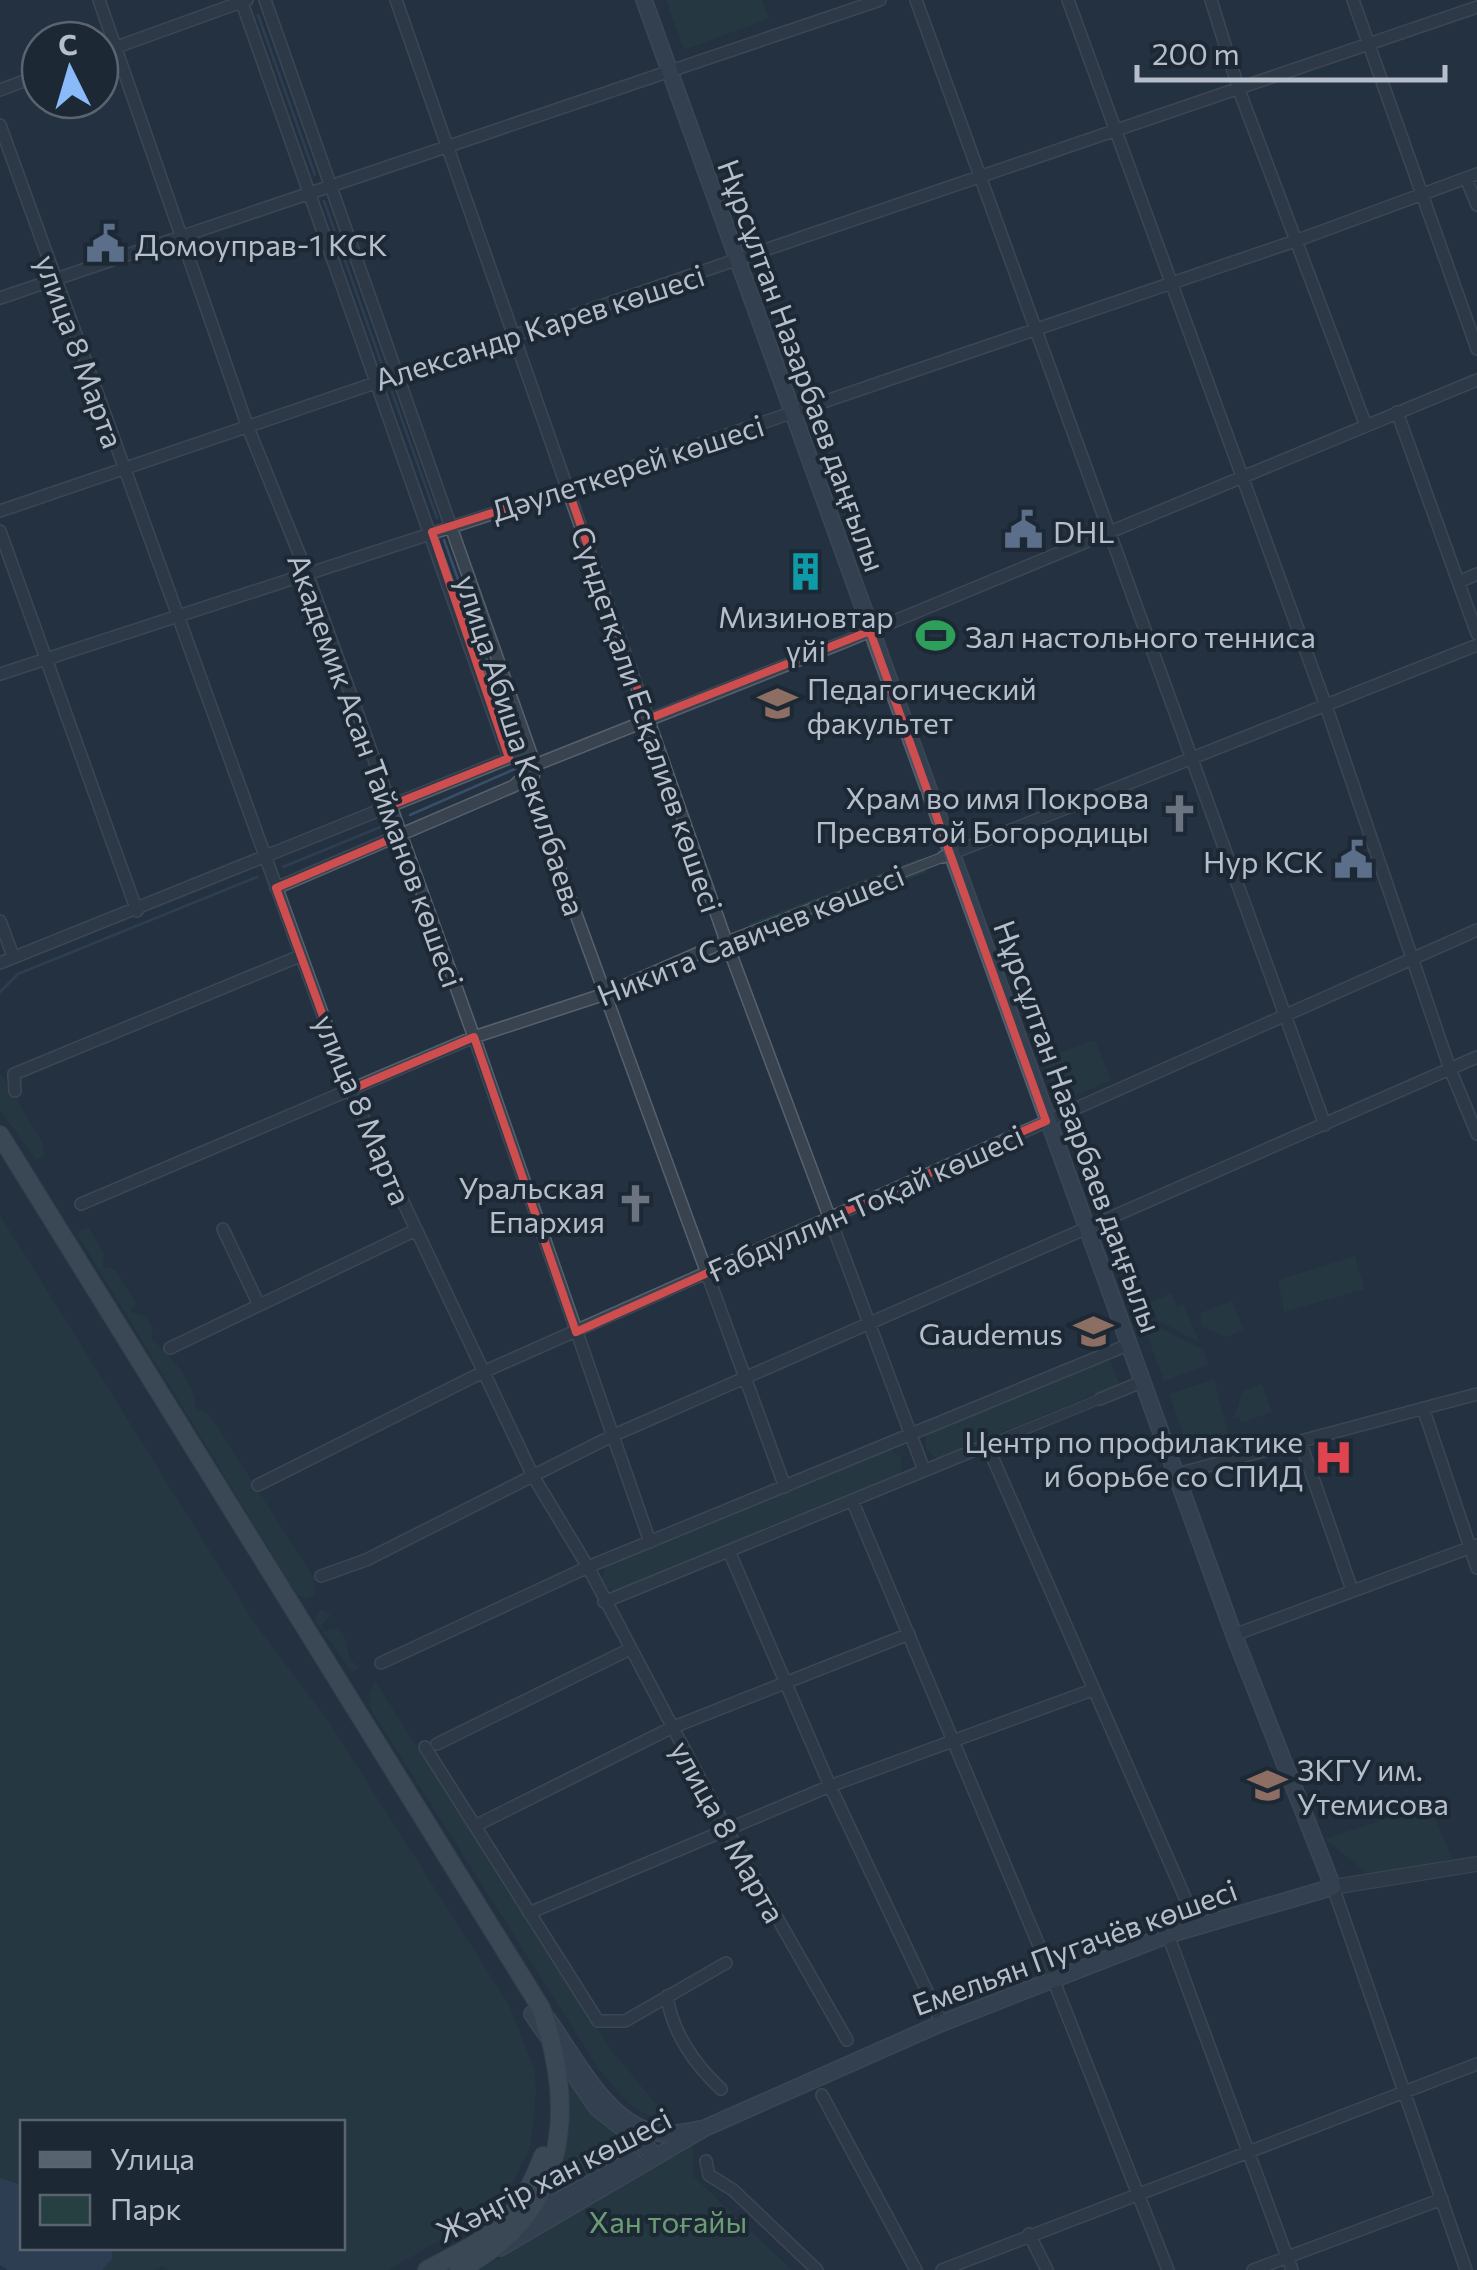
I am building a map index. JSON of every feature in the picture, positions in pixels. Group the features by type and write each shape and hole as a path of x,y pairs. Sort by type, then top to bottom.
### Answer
{"main road":[{"name":"Нұрсұлтан Назарбаев даңғылы","path":"644,0 947,856 1130,1344 1234,1635 1333,1887"},
{"path":"0,1135 536,2011 556,2051 597,2108 650,2150 679,2145"},
{"path":"0,1154 536,2011 550,2076 549,2132 535,2176 497,2241"},
{"name":"Емельян Пугачёв көшесі","path":"679,2145 705,2128 942,2023 1053,1979 1197,1925 1333,1887"},
{"name":"Емельян Пугачёв көшесі","path":"536,2011 600,2092 634,2123 663,2133 705,2128"},
{"path":"497,2241 526,2218 546,2181 559,2135 562,2097 556,2051"},
{"name":"Жәңгір хан көшесі","path":"526,2218 650,2150 705,2128"},
{"name":"Жәңгір хан көшесі","path":"427,2270 497,2241 679,2145"},
{"name":"Жәңгір хан көшесі","path":"459,2270 497,2241"}],"street":[{"name":"улица Абиша Кекилбаева","path":"265,0 535,764 531,791 785,1487"},
{"name":"Сүндетқали Есқалиев көшесі","path":"396,0 726,941 924,1470"},
{"path":"0,298 880,0"},
{"path":"916,0 1325,1125"},
{"path":"1068,0 1326,706 1450,1069 1477,1134"},
{"path":"1210,0 1238,90 1364,422"},
{"path":"1353,0 1477,350"},
{"path":"120,46 243,1"},
{"name":"улица Абиша Кекилбаева","path":"243,1 509,758"},
{"name":"Александр Карев көшесі","path":"0,511 1477,7"},
{"name":"Академик Асан Тайманов көшесі","path":"120,58 248,425 307,572 387,806 474,1037 650,1542"},
{"name":"улица 8 Марта","path":"0,125 350,1090 533,1476 588,1567 726,1830 847,2040"},
{"path":"1472,176 1477,205"},
{"name":"Дәулеткерей көшесі","path":"0,674 568,489 1298,240 1472,176"},
{"path":"276,888 514,786 535,764 870,632 1364,422 1477,380"},
{"path":"1397,412 1477,634"},
{"path":"0,531 137,911"},
{"path":"1460,581 1477,574"},
{"name":"Никита Савичев көшесі","path":"80,1204 474,1037 605,994 726,941 1477,646"},
{"path":"0,963 509,758 522,757 535,764"},
{"path":"0,922 13,956"},
{"name":"Ғабдуллин Тоқай көшесі","path":"258,1485 481,1373 1477,930"},
{"path":"16,1091 14,1074 300,956"},
{"path":"322,1576 366,1560 612,1436 1477,1056"},
{"path":"223,1228 259,1305"},
{"path":"170,1348 416,1230"},
{"path":"381,1664 588,1567 1130,1344"},
{"path":"604,1602 1144,1382"},
{"path":"1177,1474 1477,1394"},
{"path":"1423,1408 1474,1546 1477,1568"},
{"path":"1300,1441 1352,1590"},
{"path":"987,1445 1197,1925"},
{"path":"852,1500 1053,1979 1168,2270"},
{"path":"1234,1635 1474,1546"},
{"path":"729,1550 830,1786 942,2023"},
{"path":"475,1826 671,1728 909,1634"},
{"path":"630,1649 431,1745 475,1826 598,2021 625,2020 726,1963"},
{"path":"529,1913 830,1786 1092,1690"},
{"name":"Емельян Пугачёв көшесі","path":"1333,1887 1475,1868"},
{"name":"Нұрсұлтан Назарбаев даңғылы","path":"1333,1887 1466,2270"},
{"path":"1168,1935 1252,2151 1289,2264"},
{"path":"667,1996 670,2013 698,2068 721,2089"},
{"path":"942,2270 1477,2064"},
{"path":"822,2095 916,2270"},
{"path":"706,2160 709,2174 734,2190 816,2270"},
{"path":"1254,2270 1289,2264 1442,2199"},
{"path":"1029,2234 1048,2270"}],"highlighted area":[{"path":"568,489 648,719 870,631 1046,1121 576,1332 474,1037 350,1090 276,888 398,836 387,807 509,758 432,532"}],"green space":[{"path":"666,0 762,0 769,19 684,50"},
{"path":"921,858 926,872 754,938 749,924"},
{"path":"1095,1040 1111,1080 1064,1101 1056,1097 1042,1059"},
{"path":"0,1073 42,1141 44,1156 36,1160 0,1110"},
{"path":"0,1215 256,1625 329,1722 509,2005 535,2071 536,2093 531,2145 503,2203 389,2270 169,2270 163,2266 154,2270 102,2270 111,2259 112,2250 345,2250 345,2120 20,2120 20,2184 0,2178"},
{"path":"89,1228 104,1254 103,1267 115,1270 137,1305 130,1311 146,1317 153,1328 151,1338 186,1378 196,1408 210,1415 314,1578 315,1594 307,1599 297,1595 79,1237 79,1231"},
{"path":"1355,1256 1365,1289 1284,1312 1278,1280"},
{"path":"1171,1293 1177,1307 1183,1304 1200,1343 1157,1320 1150,1303"},
{"path":"1232,1301 1244,1330 1226,1337 1201,1326 1200,1313"},
{"path":"1155,1325 1203,1350 1209,1365 1164,1381 1145,1329"},
{"path":"1109,1357 1119,1384 937,1459 926,1448 926,1433"},
{"path":"1214,1379 1233,1451 1192,1459 1169,1394"},
{"path":"1262,1384 1272,1412 1241,1423 1239,1417 1234,1419 1242,1392"},
{"path":"891,1449 901,1458 901,1472 891,1479 616,1592 600,1583 606,1565"},
{"path":"322,1609 331,1615 321,1625 324,1631 336,1629 344,1634 350,1659 359,1668 352,1672 314,1619"},
{"path":"375,1681 612,2051 663,2112 656,2118 631,2104 599,2069 371,1710 369,1694"},
{"path":"1429,1804 1452,1859 1372,1877 1325,1839"},
{"path":"570,2082 630,2152 549,2195 568,2127"},
{"name":"Хан тоғайы","path":"693,2146 693,2176 792,2270 480,2270"}],"water":[{"path":"0,2178 20,2184 20,2250 112,2250 112,2259 102,2270 8,2270 0,2265"}],"waterway":[{"path":"258,15 315,175"},
{"path":"324,201 381,362"},
{"path":"392,392 437,518"},
{"path":"444,540 518,747"},
{"path":"410,815 517,768"},
{"path":"283,867 383,826"},
{"path":"0,992 18,974 257,877"}],"place":[{"name":"Домоуправ-1 КСК","path":"105,243"},
{"name":"DHL","path":"1023,530"},
{"name":"Мизиновтар үйі","path":"806,571"},
{"name":"Зал настольного тенниса","path":"935,635"},
{"name":"Педагогический факультет","path":"777,704"},
{"name":"Храм во имя Покрова Пресвятой Богородицы","path":"1179,813"},
{"name":"Нур КСК","path":"1354,860"},
{"name":"Уральская Епархия","path":"635,1203"},
{"name":"Gaudemus","path":"1093,1332"},
{"name":"Центр по профилактике и борьбе со СПИД","path":"1333,1457"},
{"name":"ЗКГУ им. Утемисова","path":"1267,1785"}]}
